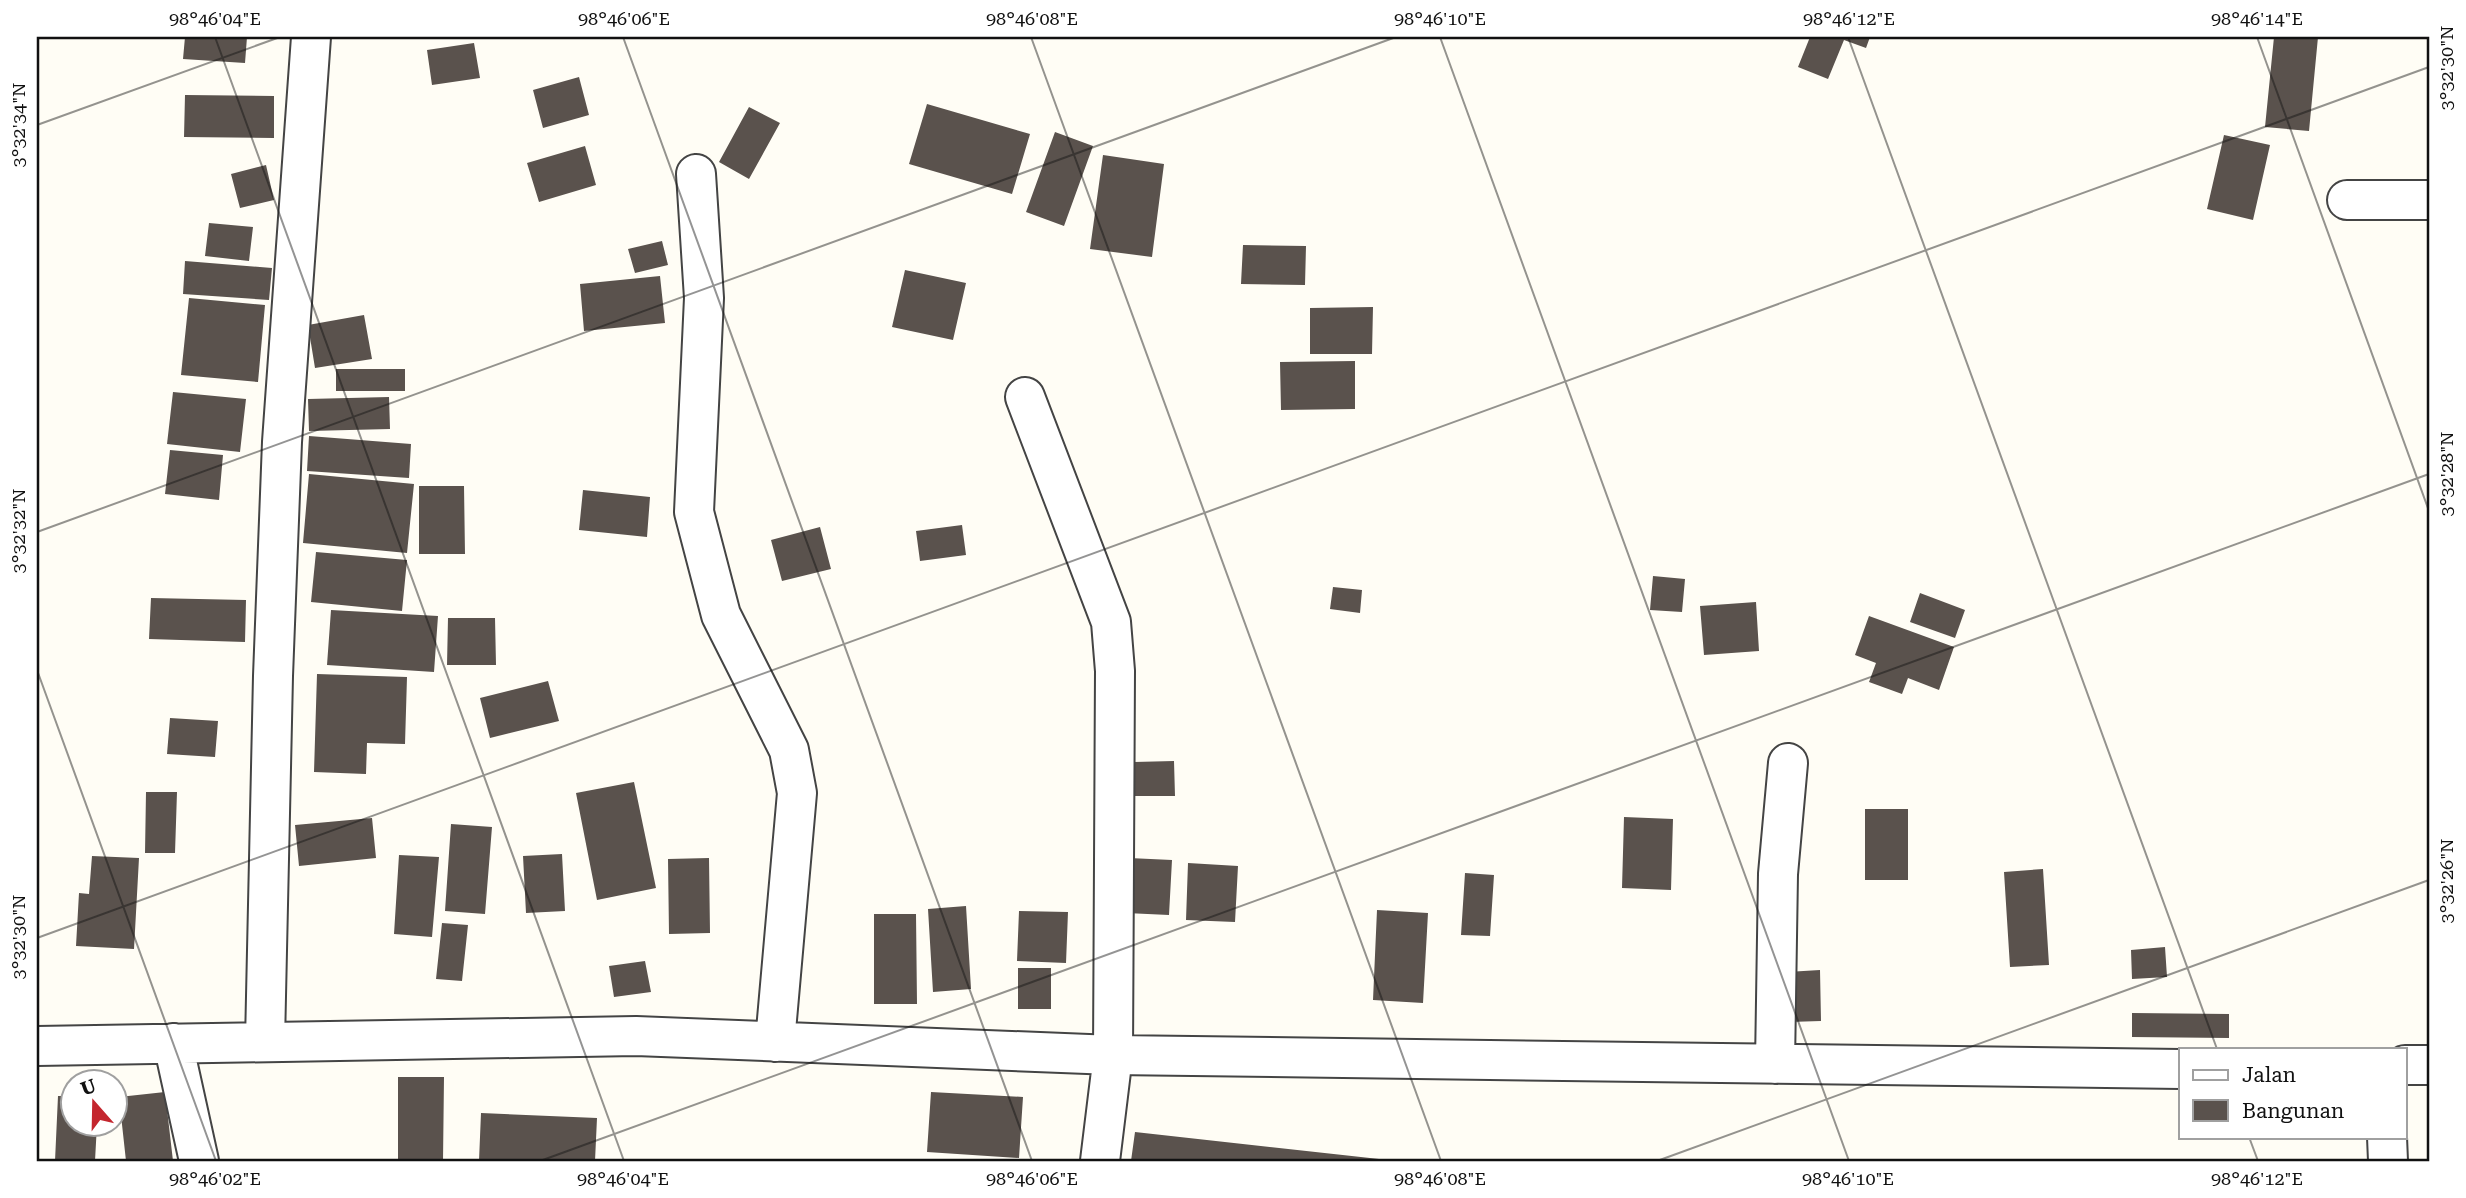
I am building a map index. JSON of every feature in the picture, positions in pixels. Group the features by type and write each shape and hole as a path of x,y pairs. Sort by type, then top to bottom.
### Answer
{"street":[{"path":"265,1042 273,676 282,442 311,37"},
{"path":"696,174 704,298 694,512 721,615 789,750 797,793 775,1042"},
{"path":"2347,200 2429,200"},
{"path":"1025,397 1111,622 1115,671 1113,1055 1100,1161"},
{"path":"1775,1064 1778,874 1788,763"},
{"path":"37,1046 636,1037 1113,1055 2179,1069"},
{"path":"173,1043 199,1161"},
{"path":"2406,1065 2429,1065"},
{"path":"2387,1138 2388,1161"}],"building":[{"path":"185,37 247,37 245,63 183,59"},
{"path":"1810,37 1870,37 1866,48 1844,40 1828,79 1798,67"},
{"path":"2274,37 2318,37 2309,131 2265,127"},
{"path":"474,43 480,78 432,85 427,50"},
{"path":"579,77 589,115 543,128 533,90"},
{"path":"185,95 274,96 274,138 184,137"},
{"path":"927,104 1030,134 1012,194 909,164"},
{"path":"749,107 780,123 749,179 719,162"},
{"path":"1055,132 1093,146 1064,226 1026,212"},
{"path":"2224,135 2270,145 2253,220 2207,209"},
{"path":"585,146 596,185 539,202 527,163"},
{"path":"1103,155 1164,164 1152,257 1090,249"},
{"path":"266,165 274,200 240,208 231,174"},
{"path":"209,223 253,227 249,261 205,256"},
{"path":"662,241 668,265 635,273 628,249"},
{"path":"1243,245 1306,246 1305,285 1241,284"},
{"path":"185,261 272,268 269,300 183,294"},
{"path":"905,270 966,283 953,340 892,327"},
{"path":"660,276 665,323 584,331 580,284"},
{"path":"189,298 265,305 258,382 181,375"},
{"path":"1373,307 1372,354 1310,354 1310,308"},
{"path":"364,315 372,359 315,368 308,325"},
{"path":"1355,361 1355,409 1281,410 1280,362"},
{"path":"336,369 405,369 405,391 336,391"},
{"path":"173,392 246,399 240,452 167,444"},
{"path":"389,397 390,429 309,431 308,399"},
{"path":"309,436 411,444 409,478 307,471"},
{"path":"170,450 223,455 219,500 165,494"},
{"path":"309,474 414,484 407,553 303,543"},
{"path":"419,486 464,486 465,554 419,554"},
{"path":"583,490 650,497 647,537 579,530"},
{"path":"962,525 966,555 920,561 916,531"},
{"path":"820,527 831,569 782,581 771,540"},
{"path":"316,552 407,560 402,611 311,602"},
{"path":"1653,576 1685,579 1682,612 1650,610"},
{"path":"1333,587 1362,590 1360,613 1330,609"},
{"path":"1920,593 1965,610 1955,638 1910,622"},
{"path":"151,598 246,600 245,642 149,639"},
{"path":"1756,602 1759,651 1704,655 1700,606"},
{"path":"331,610 438,616 434,672 327,665"},
{"path":"1869,616 1954,647 1939,690 1908,678 1902,694 1869,682 1876,663 1855,655"},
{"path":"448,618 495,618 496,665 447,665"},
{"path":"317,674 407,677 405,744 367,743 366,774 314,772"},
{"path":"548,681 559,721 490,738 480,698"},
{"path":"170,718 218,721 215,757 167,754"},
{"path":"1174,761 1175,796 1135,796 1134,762"},
{"path":"634,782 656,888 597,900 576,793"},
{"path":"146,792 177,792 175,853 145,853"},
{"path":"1865,809 1908,809 1908,880 1865,880"},
{"path":"1624,817 1673,819 1671,890 1622,888"},
{"path":"372,818 376,858 299,866 295,825"},
{"path":"451,824 492,827 485,914 445,911"},
{"path":"562,854 565,911 526,913 523,856"},
{"path":"399,855 439,857 432,937 394,934"},
{"path":"92,856 139,858 134,949 76,946 79,893 89,894"},
{"path":"709,858 710,933 669,934 668,859"},
{"path":"1129,858 1172,860 1169,915 1126,913"},
{"path":"1188,863 1238,866 1235,922 1186,920"},
{"path":"2043,869 2049,965 2010,967 2004,872"},
{"path":"1465,873 1494,875 1490,936 1461,935"},
{"path":"966,906 971,989 933,992 928,909"},
{"path":"1377,910 1428,913 1423,1003 1373,1000"},
{"path":"1019,911 1068,912 1066,963 1017,961"},
{"path":"874,914 916,914 917,1004 874,1004"},
{"path":"442,923 468,925 462,981 436,979"},
{"path":"2165,947 2167,977 2132,979 2131,950"},
{"path":"645,961 651,992 614,997 609,966"},
{"path":"1018,968 1051,968 1051,1009 1018,1009"},
{"path":"1820,970 1821,1021 1789,1022 1787,972"},
{"path":"2132,1013 2229,1014 2229,1038 2132,1037"},
{"path":"398,1077 444,1077 443,1161 398,1161"},
{"path":"165,1092 173,1161 126,1161 123,1138 130,1138 130,1096"},
{"path":"931,1092 1023,1097 1019,1158 927,1152"},
{"path":"60,1096 60,1138 96,1138 95,1161 55,1161"},
{"path":"481,1113 597,1118 595,1161 479,1161"},
{"path":"1135,1132 1379,1159 1379,1161 1131,1161"}]}
